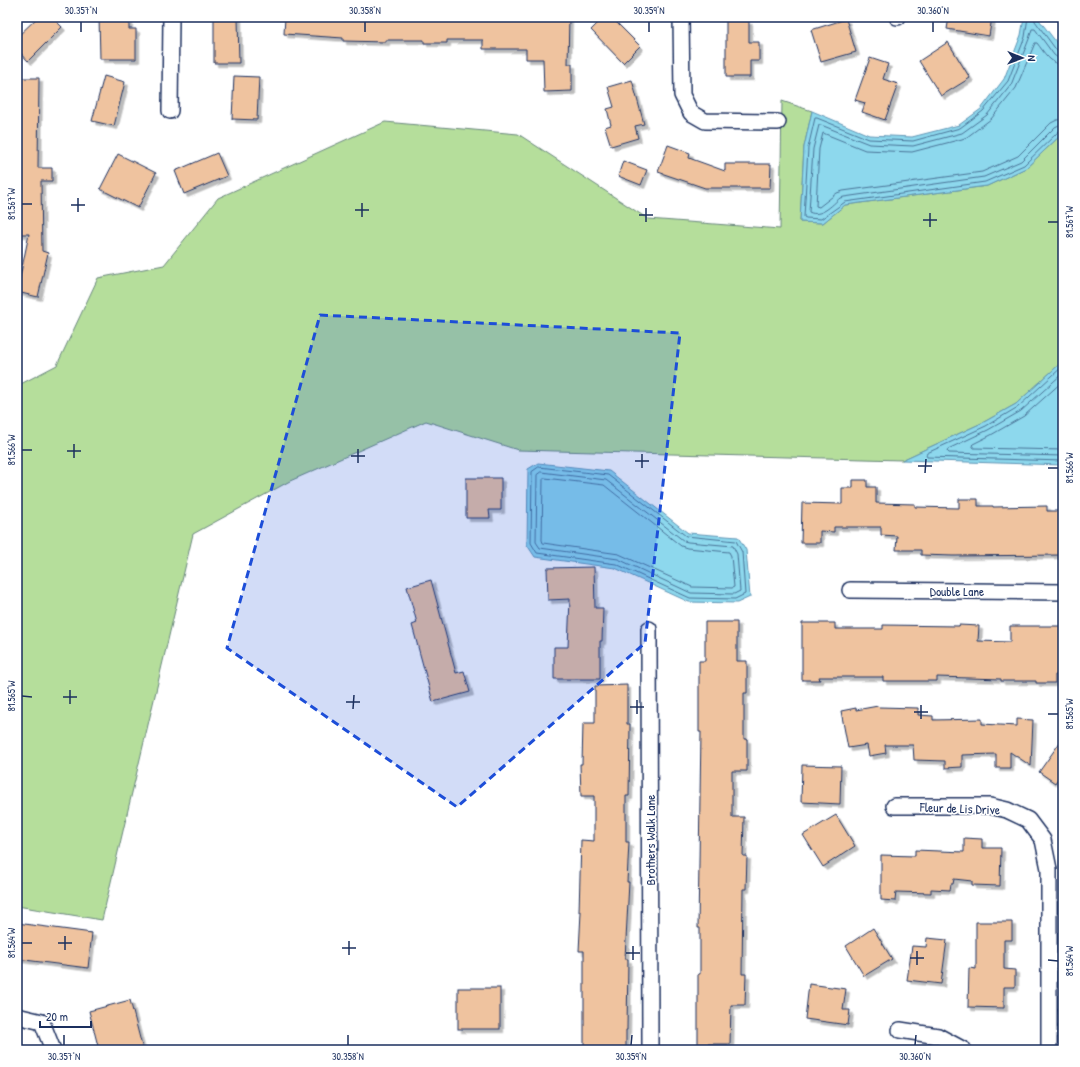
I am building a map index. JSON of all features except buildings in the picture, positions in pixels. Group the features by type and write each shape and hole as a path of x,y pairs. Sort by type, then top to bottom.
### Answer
{"street":[{"path":"170,111 171,17"},
{"path":"681,17 682,94 691,113 705,121 778,122"},
{"name":"Double Lane","path":"850,590 1063,592"},
{"name":"Brothers Walk Lane","path":"649,630 650,1050"},
{"name":"Fleur de Lis Drive","path":"894,806 990,806 1007,810 1028,820 1043,840 1049,869 1049,1050"},
{"path":"17,1016 42,1022 52,1050"},
{"path":"900,1030 938,1036 964,1050"}],"highlighted area":[{"path":"320,315 680,333 645,643 457,807 227,648"}],"green space":[{"path":"782,101 812,111 804,147 800,222 823,223 845,205 987,186 1026,168 1063,133 1063,361 1016,404 984,422 902,460 518,450 426,421 290,481 193,534 102,920 17,906 17,386 57,365 98,278 164,265 218,198 385,122 518,134 648,219 780,229"}],"water":[{"path":"1037,17 1063,51 1063,133 1026,168 987,186 845,205 823,223 800,222 804,147 812,111 869,135 912,137 959,125 981,109 1004,79 1021,35 1024,18"},
{"path":"1063,361 1063,465 902,460 984,422 1016,404"},
{"path":"538,463 609,471 688,533 738,537 746,550 750,597 737,603 689,602 615,568 535,557 527,545 528,469"}]}
